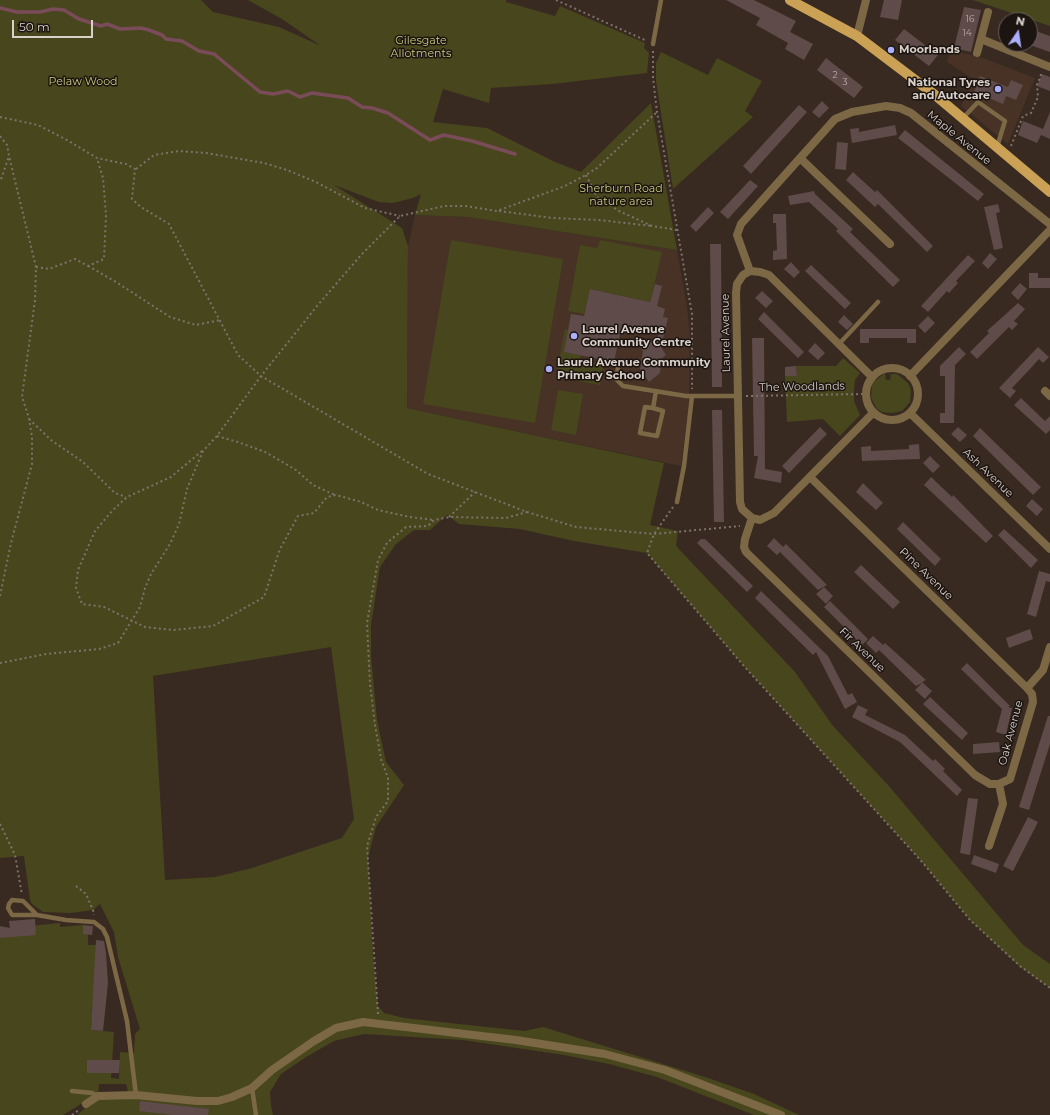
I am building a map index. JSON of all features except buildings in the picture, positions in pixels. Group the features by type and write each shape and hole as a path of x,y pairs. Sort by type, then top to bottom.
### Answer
{"main road":[{"path":"790,0 857,36 963,118 1048,187"}],"street":[{"path":"857,36 866,0"},
{"path":"978,53 988,12"},
{"path":"981,39 1048,66"},
{"name":"Maple Avenue","path":"801,159 824,131 841,116 886,106 900,108 911,113 1050,224"},
{"path":"872,377 769,275 750,271 737,236 742,224 801,159 890,244"},
{"path":"910,376 1050,230"},
{"name":"Laurel Avenue","path":"749,519 740,502 737,284 743,275 750,271"},
{"path":"890,368 900,370 910,376 917,391 917,399 910,413 903,418 892,420 881,418 873,413 867,405 865,394 867,384 872,377 881,370 890,368"},
{"path":"749,519 760,520 774,513 873,413"},
{"name":"Ash Avenue","path":"910,413 1050,549"},
{"name":"Pine Avenue","path":"810,477 1027,688"},
{"name":"Fir Avenue","path":"749,519 744,547 750,558 975,775 990,784 999,784"},
{"name":"Oak Avenue","path":"999,784 1010,779 1030,710 1032,694 1027,688 1043,670 1050,647"},
{"path":"989,846 1003,804 999,784"},
{"path":"86,1104 98,1096 136,1095 197,1101 218,1101 232,1097 252,1088 272,1070 314,1041 336,1028 357,1023 375,1023 528,1041 605,1054 666,1070 781,1115"}],"lane":[{"path":"654,44 661,0"},
{"path":"963,118 978,102 1005,120 1001,150"},
{"path":"838,344 878,302"},
{"path":"618,368 616,379 623,386 692,396 739,396"},
{"path":"653,408 656,391"},
{"path":"677,502 684,466 692,396"},
{"path":"645,407 653,408 663,410 657,436 640,433 645,407"},
{"path":"37,915 23,901 12,900 9,904 9,912 16,916 37,915 66,920 94,922 103,929 107,937 127,1021 136,1095"},
{"path":"252,1088 256,1115"},
{"path":"72,1091 92,1093 98,1096"}],"path":[{"path":"556,0 654,44 653,78 657,112 692,314 692,396"},
{"path":"1001,150 1011,146 1024,116 1030,113 1033,108 1038,97 1037,85 1048,66"},
{"path":"497,211 565,186 586,176 657,112"},
{"path":"0,116 38,125 97,158 126,164 135,169"},
{"path":"0,136 7,145 36,267 35,300 22,397 32,437 32,464 11,543 0,596"},
{"path":"677,230 599,220 553,218 465,206 444,206 400,216 365,208 316,182 287,170 264,163 206,153 179,151 154,155 135,169 132,199 141,207 169,224 238,355 261,376 428,474 528,512 576,527 654,534 749,519"},
{"path":"0,182 9,156"},
{"path":"88,266 104,259 106,215 103,178 97,158"},
{"path":"586,176 597,197 619,211 652,226"},
{"path":"336,495 327,497 314,513 298,516 280,549 264,598 213,626 174,630 145,627 104,607 82,604 76,588 78,570 95,531 113,510 127,497 171,477 203,451 217,436 261,376 351,266 400,216"},
{"path":"36,267 50,269 75,259 116,282 145,302 176,319 196,326 220,320"},
{"name":"The Woodlands","path":"739,396 865,394"},
{"path":"28,418 51,440 83,462 115,493 127,497"},
{"path":"217,436 265,452 296,470 313,485 336,495 361,502 378,510 410,517 434,520 449,517 506,518 528,512"},
{"path":"0,663 46,654 99,649 118,643 140,607 145,588 151,574 170,544 179,524 187,489 203,451"},
{"path":"449,517 475,492"},
{"path":"677,502 654,534 647,553 743,665 923,863 970,920 1020,966 1050,988"},
{"path":"375,1023 378,1006 373,955 367,846 376,818 388,801 388,778 381,759 375,725 370,684 367,623 378,560 387,543 406,527 428,526 434,520"},
{"path":"0,824 15,854 23,901"},
{"path":"76,886 86,894 94,910 94,922"}],"shaded area":[{"path":"950,50 983,58 1035,78 1008,144 961,106 973,79 947,62"},
{"name":"Laurel Avenue Community Primary School","path":"415,215 468,217 677,250 687,307 690,336 689,403 681,466 407,408 408,246"}],"green space":[{"path":"0,0 201,0 213,12 279,27 321,46 282,19 248,0 506,0 506,2 555,16 560,6 645,43 644,48 649,53 647,73 552,84 491,88 489,103 443,89 433,122 487,128 555,162 581,172 651,103 677,250 468,217 415,215 421,194 413,198 393,203 379,202 334,185 402,228 408,246 407,408 664,463 650,525 678,531 676,546 795,672 833,726 888,785 1023,945 1050,964 1050,988 1019,966 970,920 923,863 743,665 647,553 574,541 520,529 459,524 447,515 430,530 414,530 396,544 380,567 371,625 371,656 377,720 386,762 404,785 376,827 368,857 373,956 378,1006 384,1013 404,1018 524,1031 543,1027 705,1077 754,1094 799,1115 754,1115 657,1077 609,1064 564,1055 463,1040 364,1034 334,1041 306,1057 281,1074 270,1092 273,1115 77,1115 89,1105 81,1104 63,1115 0,1115 0,937 5,938 8,928 60,923 60,927 83,925 83,934 88,934 88,945 98,945 91,1030 114,1032 111,1078 119,1079 120,1052 134,1053 135,1034 140,1029 118,957 114,932 100,904 93,910 71,913 43,912 32,904 30,900 24,856 0,858","holes":["331,647 354,819 342,838 252,868 215,877 165,880 153,676","99,1084 126,1084 129,1095 98,1096"]},
{"path":"973,0 1050,0 1050,26 1038,22 1038,12 1009,12"},
{"path":"661,52 708,75 717,58 762,81 745,111 753,117 673,189 656,81 656,63"},
{"path":"451,240 563,259 535,423 423,404"},
{"path":"600,240 662,252 650,302 591,289 584,314 568,311 580,245 597,248"},
{"path":"565,329 568,330 564,352 581,355 580,361 604,364 600,385 556,377"},
{"path":"843,358 860,373 855,380 854,401 860,415 840,436 823,419 787,422 785,376 797,375 796,366 836,366"},
{"path":"885,373 886,380 890,380 891,374 897,374 908,383 911,390 910,402 902,411 892,413 882,412 877,409 871,398 872,383"},
{"path":"558,390 583,394 576,435 551,430"}],"waterway":[{"path":"0,8 17,12 40,12 53,9 64,10 79,19 101,26 107,24 120,29 141,28 149,30 162,35 166,39 182,41 199,51 214,54 260,92 273,94 288,91 300,97 312,93 348,98 362,107 372,108 388,113 430,140 444,135 472,141 515,154"}],"place":[{"name":"Moorlands","path":"891,50"},
{"name":"National Tyres and Autocare","path":"998,89"},
{"name":"Laurel Avenue Community Centre","path":"574,336"},
{"name":"Laurel Avenue Community Primary School","path":"549,369"}],"park label":[{"name":"Gilesgate Allotments","path":"421,47"},
{"name":"Pelaw Wood","path":"83,82"},
{"name":"Sherburn Road nature area","path":"621,195"}]}
